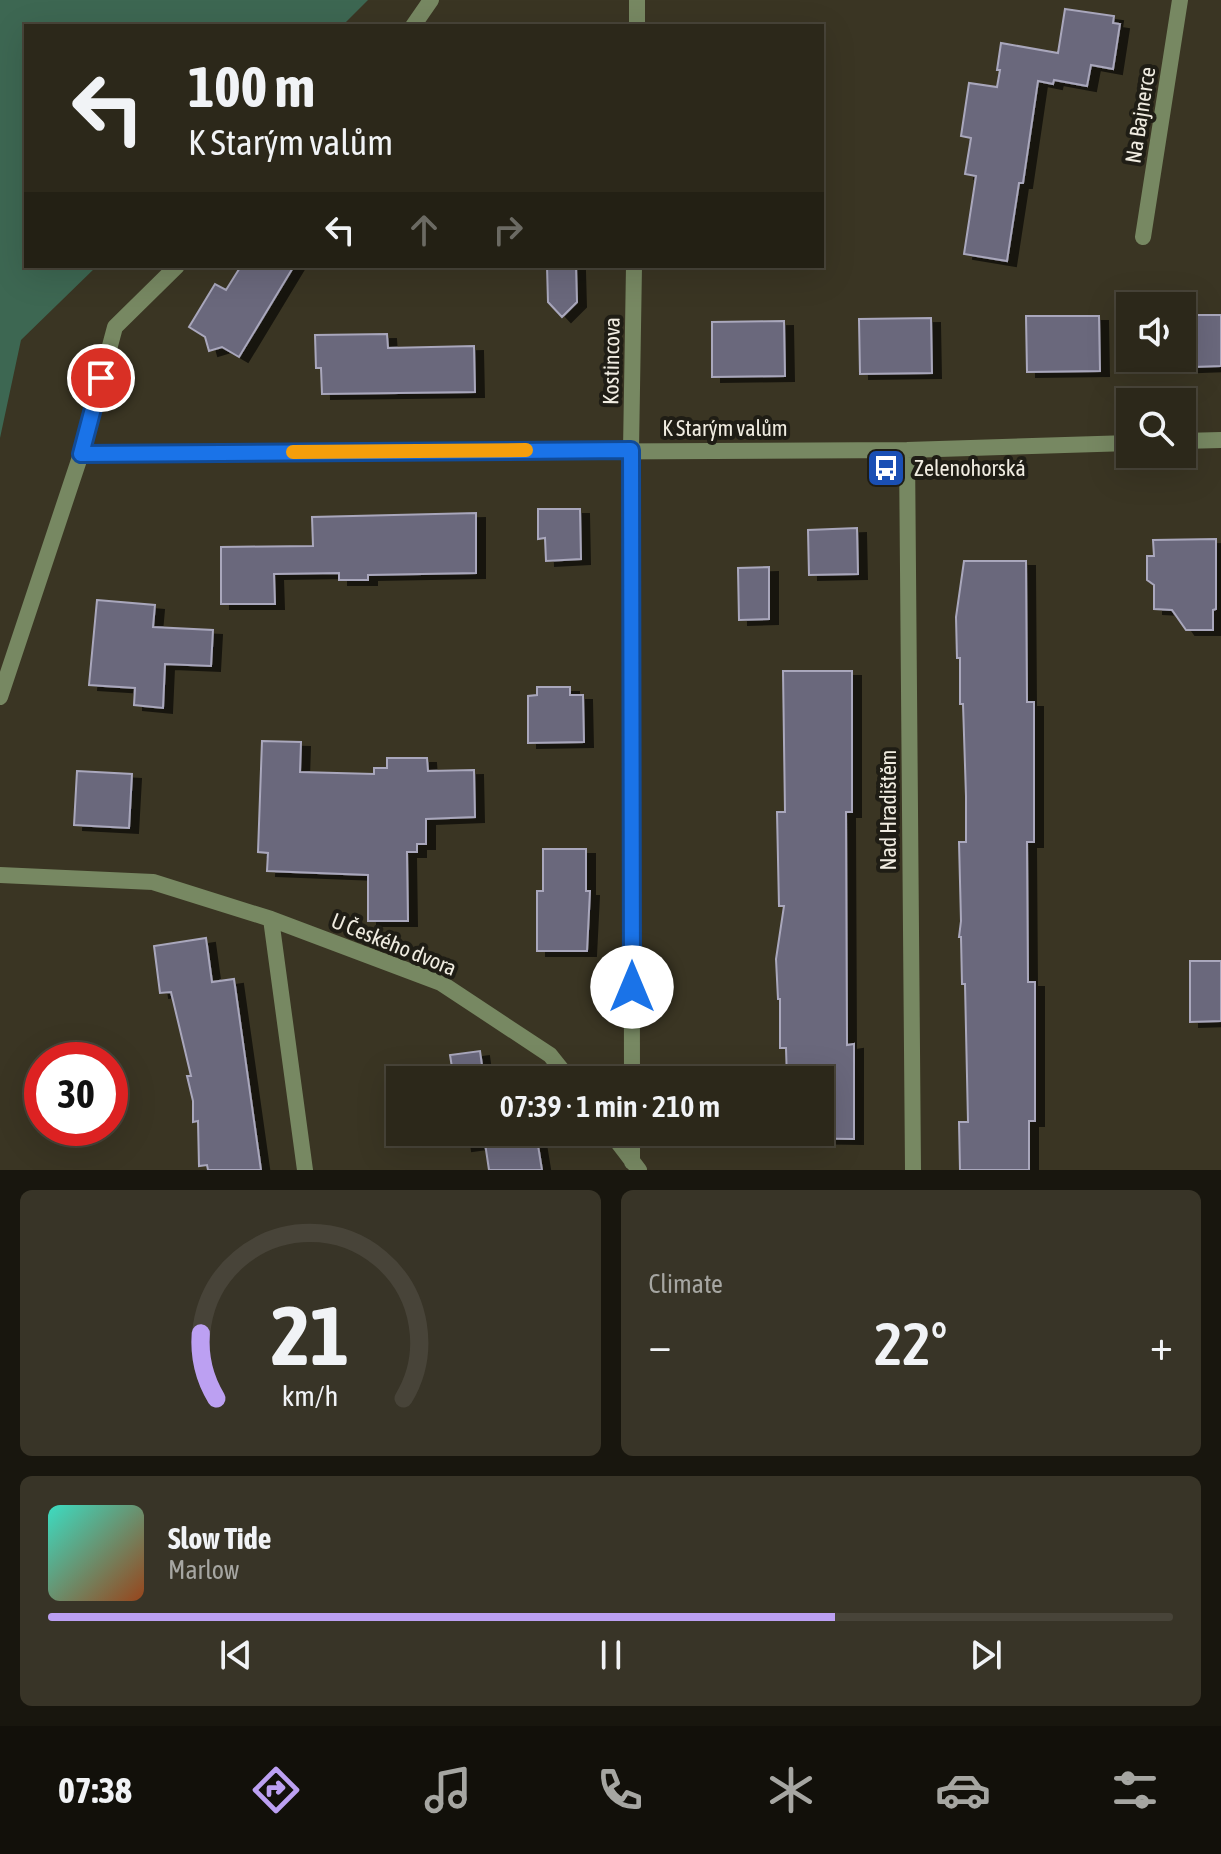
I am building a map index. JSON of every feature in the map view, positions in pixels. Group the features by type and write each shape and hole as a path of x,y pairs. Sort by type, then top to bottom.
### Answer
{"street":[{"path":"414,24 431,0"},
{"path":"637,0 637,24"},
{"name":"Na Bajnerce","path":"1143,237 1180,0"},
{"path":"0,697 81,454 115,327 175,268"},
{"name":"Kostincova","path":"632,1066 631,450 634,268"},
{"path":"1196,441 1221,440"},
{"name":"K Starým valům","path":"81,454 907,450 1116,443"},
{"name":"Nad Hradištěm","path":"907,450 913,1170"},
{"name":"U Českého dvora","path":"0,875 153,882 271,919 441,983 550,1055 559,1066"},
{"path":"271,919 305,1170"},
{"path":"620,1146 635,1167"},
{"path":"633,1146 635,1167"}],"green space":[{"path":"0,0 368,0 344,24 24,24 24,268 95,268 21,340 0,438"}],"building":[{"path":"1065,9 1114,16 1113,23 1120,24 1113,69 1091,65 1087,86 1054,80 1053,84 1038,81 1023,183 1019,183 1007,261 964,254 976,176 965,174 971,138 961,136 969,83 997,87 1001,43 1058,53"},
{"path":"240,268 293,268 239,357 222,347 209,351 205,337 189,327 215,284 226,290"},
{"path":"547,268 576,268 577,302 562,317 548,302"},
{"path":"1196,315 1221,315 1221,366 1196,367"},
{"path":"1026,316 1099,316 1100,371 1027,372"},
{"path":"931,318 932,373 860,374 859,319"},
{"path":"784,321 785,376 712,377 712,322"},
{"path":"387,334 388,348 474,346 475,392 322,394 321,368 316,368 315,335"},
{"path":"538,509 580,509 581,559 546,561 545,538 538,539"},
{"path":"476,513 476,573 368,575 368,580 339,580 339,573 274,574 275,604 221,604 221,547 313,546 312,517"},
{"path":"857,528 858,574 809,575 808,530"},
{"path":"1216,539 1213,630 1186,630 1172,610 1154,609 1154,585 1147,580 1147,556 1154,556 1153,540"},
{"path":"964,561 1026,561 1027,702 1034,702 1034,842 1027,842 1028,982 1035,982 1035,1121 1029,1121 1029,1170 960,1170 959,1122 968,1122 965,984 962,984 959,937 959,842 966,842 966,796 956,617"},
{"path":"769,567 769,619 739,620 738,568"},
{"path":"97,600 155,605 153,627 213,630 211,666 165,664 163,708 134,705 135,688 89,685"},
{"path":"783,671 852,671 852,812 846,812 847,1045 854,1044 854,1139 834,1139 834,1066 787,1066 786,1048 780,1048 776,959 784,906 779,906 777,812 785,812"},
{"path":"537,687 570,687 570,695 583,695 584,742 528,743 528,696 537,695"},
{"path":"262,741 301,742 300,772 374,774 374,768 387,768 387,758 427,758 428,771 474,770 475,817 426,819 426,844 417,844 417,852 407,852 408,921 368,921 368,875 267,871 268,853 258,852"},
{"path":"77,771 132,774 129,828 74,825"},
{"path":"543,849 586,849 586,891 590,891 587,951 537,951 537,891 543,891"},
{"path":"206,938 212,982 234,979 261,1170 208,1170 207,1165 199,1166 198,1121 193,1122 193,1101 187,1076 191,1076 171,992 160,993 154,946"},
{"path":"1190,961 1221,961 1221,1021 1190,1022"},
{"path":"480,1051 482,1066 452,1066 450,1055"},
{"path":"485,1146 538,1146 542,1170 489,1170"}],"slow traffic":[{"path":"293,452 526,450"}],"place":[{"name":"Zelenohorská","path":"886,468"}],"route":[{"path":"101,378 81,454 631,450 632,987"}]}
